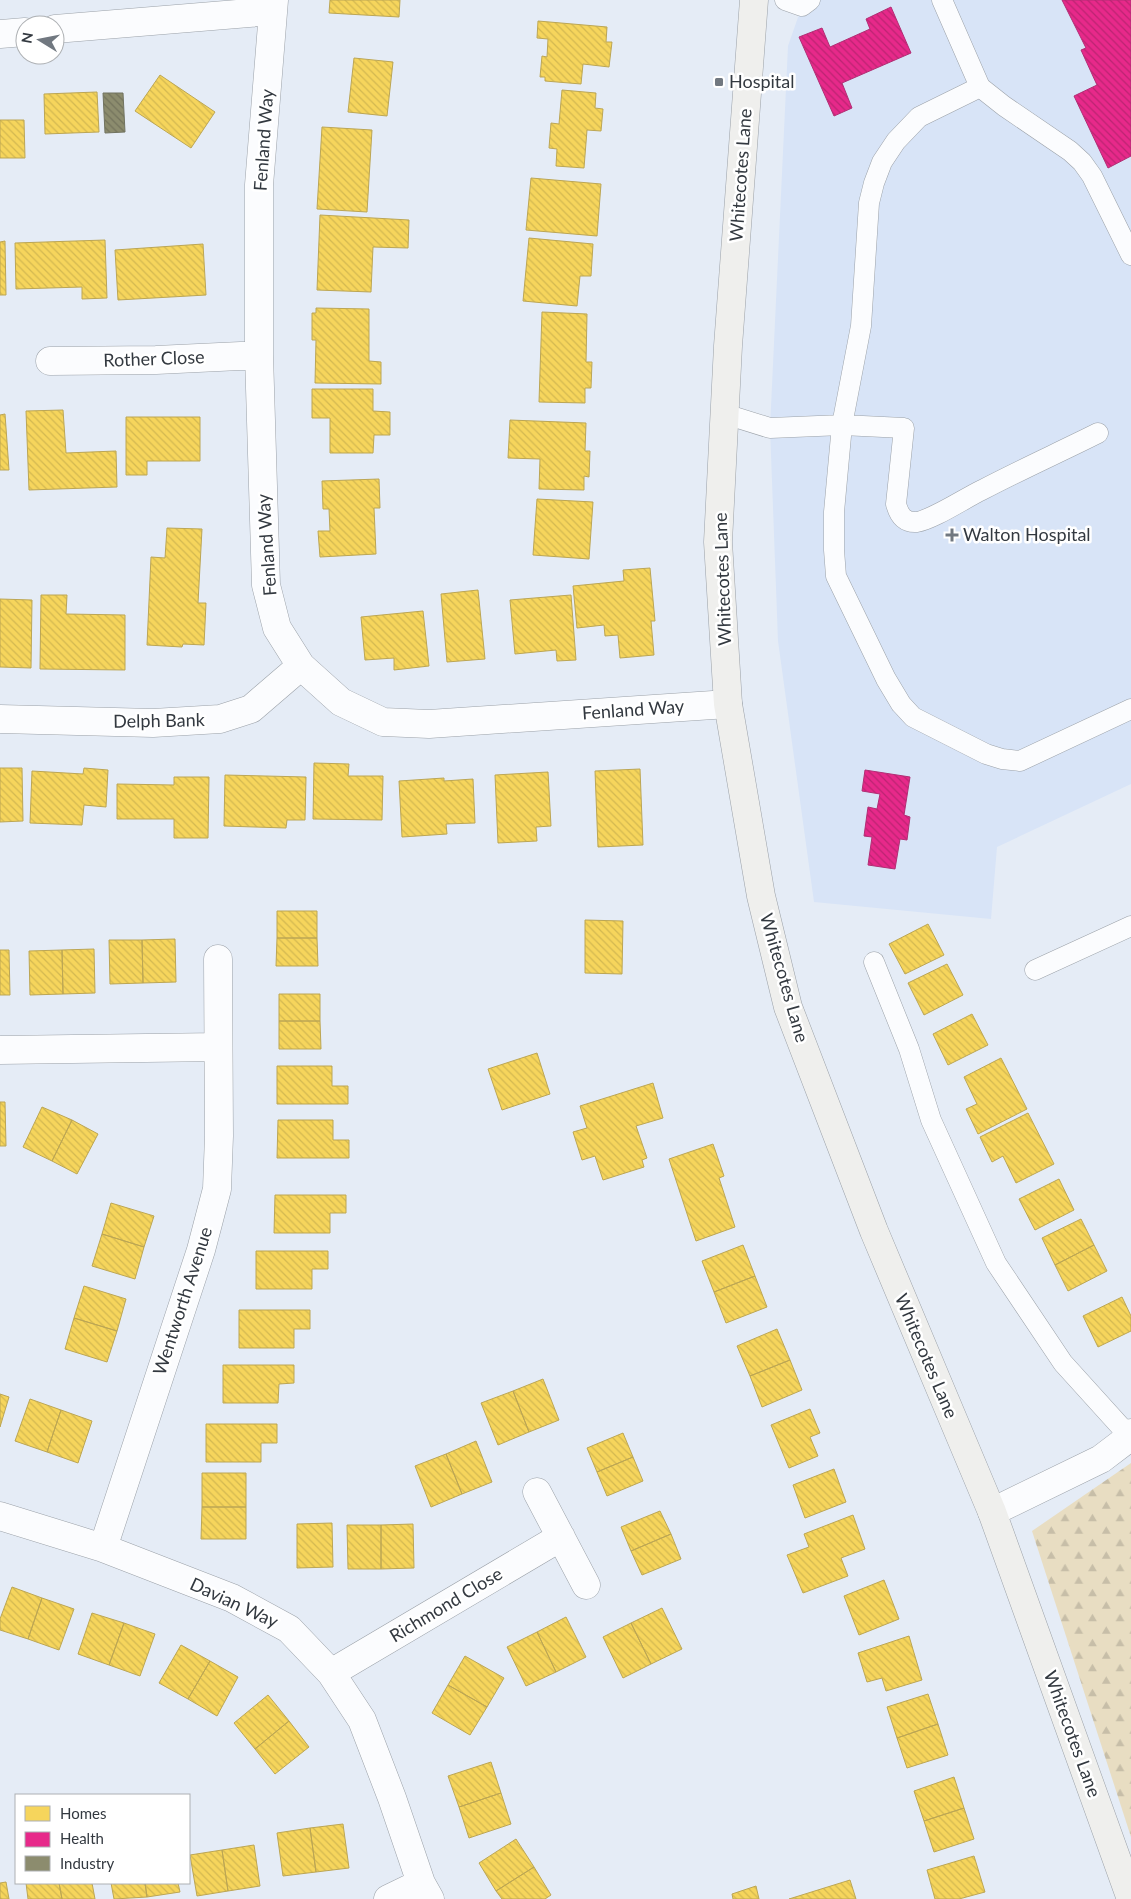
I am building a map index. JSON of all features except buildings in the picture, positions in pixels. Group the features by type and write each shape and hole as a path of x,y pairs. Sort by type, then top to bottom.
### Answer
{"street":[{"name":"Whitecotes Lane","path":"754,0 728,337 718,542 728,704 761,896 788,1007 874,1231 992,1512 1131,1899"},
{"path":"65,28 274,5"},
{"name":"Fenland Way","path":"274,5 259,185 259,355 266,585 277,628 301,666 341,702 383,722 429,724 728,704"},
{"path":"0,34 15,33"},
{"name":"Rother Close","path":"50,361 156,360 259,355"},
{"name":"Delph Bank","path":"0,718 153,723 220,720 251,709 301,666"},
{"name":"Wentworth Avenue","path":"103,1548 201,1250 217,1189 219,1136 218,959"},
{"path":"0,1050 218,1047"},
{"path":"992,1512 1101,1459 1130,1435"},
{"path":"537,1492 586,1585"},
{"name":"Davian Way","path":"0,1516 103,1548 232,1598 289,1629 331,1673 362,1720 425,1891"},
{"name":"Richmond Close","path":"331,1673 561,1536"},
{"path":"388,1899 425,1891"}],"lane":[{"path":"785,0 802,6 810,0"},
{"path":"942,0 980,87 1004,106 1070,151 1082,162 1092,176 1131,255"},
{"path":"980,87 919,117 896,141 882,162 869,203 861,326 842,425 834,512 836,576 886,679 901,704 913,717 986,754 1002,759 1020,761 1131,709"},
{"path":"725,414 770,428 842,425 904,428 896,504 899,514 907,521 917,522 1098,433"},
{"path":"1035,970 1131,926"},
{"path":"874,962 909,1048 931,1120 996,1263 1062,1363 1130,1435"}],"shaded area":[{"name":"Walton Hospital","path":"804,0 1131,0 1131,784 997,847 991,919 814,902 778,641 770,428 788,46"}],"green space":[{"path":"1131,1463 1131,1837 1032,1531"}],"place":[{"name":"Hospital","path":"719,82"},
{"name":"Walton Hospital","path":"952,535"}]}
